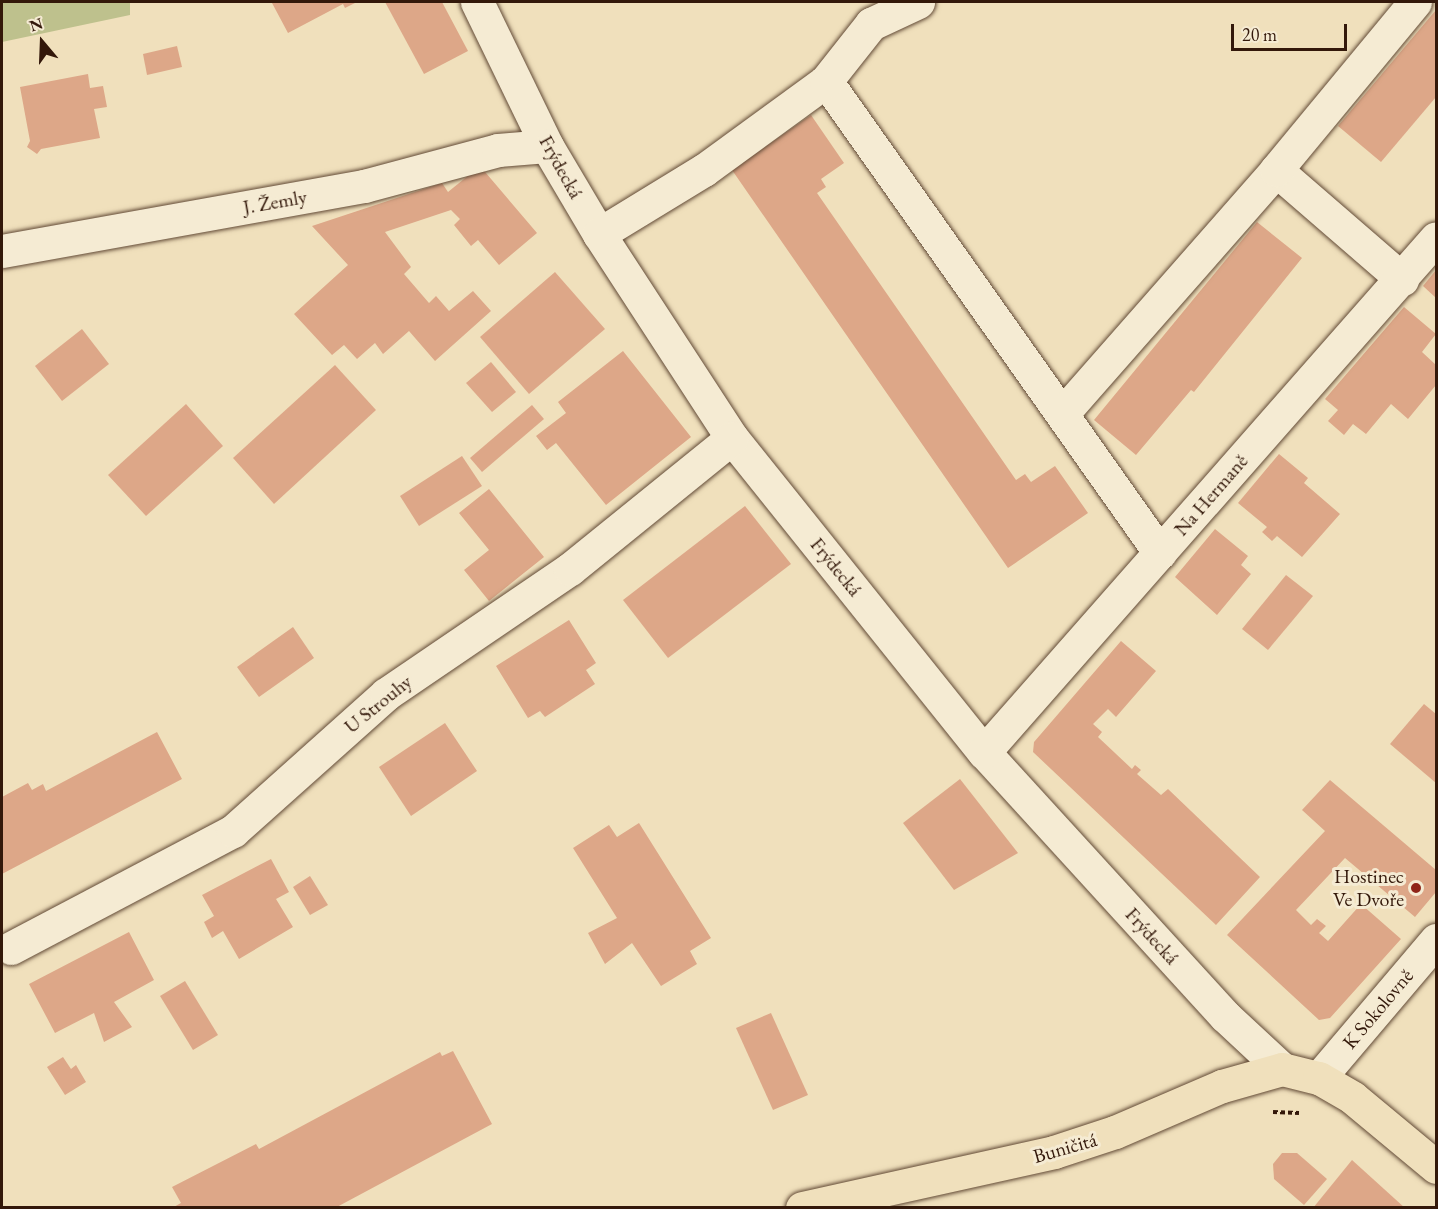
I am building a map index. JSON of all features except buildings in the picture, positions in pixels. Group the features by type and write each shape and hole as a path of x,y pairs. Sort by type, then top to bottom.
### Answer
{"main road":[{"name":"Buničitá","path":"802,1208 1054,1152 1115,1132 1222,1086 1282,1069 1319,1078"},
{"path":"1319,1078 1353,1098 1437,1167"}],"street":[{"name":"Frýdecká","path":"477,2 547,146 599,234 732,438 984,752 1225,1016 1282,1069"},
{"path":"599,234 704,170 826,81 871,24 918,2"},
{"path":"1062,414 1276,170 1415,2"},
{"path":"826,81 1160,553"},
{"name":"J. Žemly","path":"2,251 364,186 498,150 547,146"},
{"path":"1276,170 1402,279"},
{"name":"Na Hermaně","path":"984,752 1437,238"},
{"name":"U Strouhy","path":"11,948 233,831 386,694 570,569 732,438"},
{"name":"K Sokolovně","path":"1319,1078 1437,940"}],"path":[{"path":"1265,1113 1303,1113"}],"green space":[{"path":"2,2 130,2 130,15 2,42"}],"place":[{"name":"Hostinec Ve Dvoře","path":"1416,888"}]}
